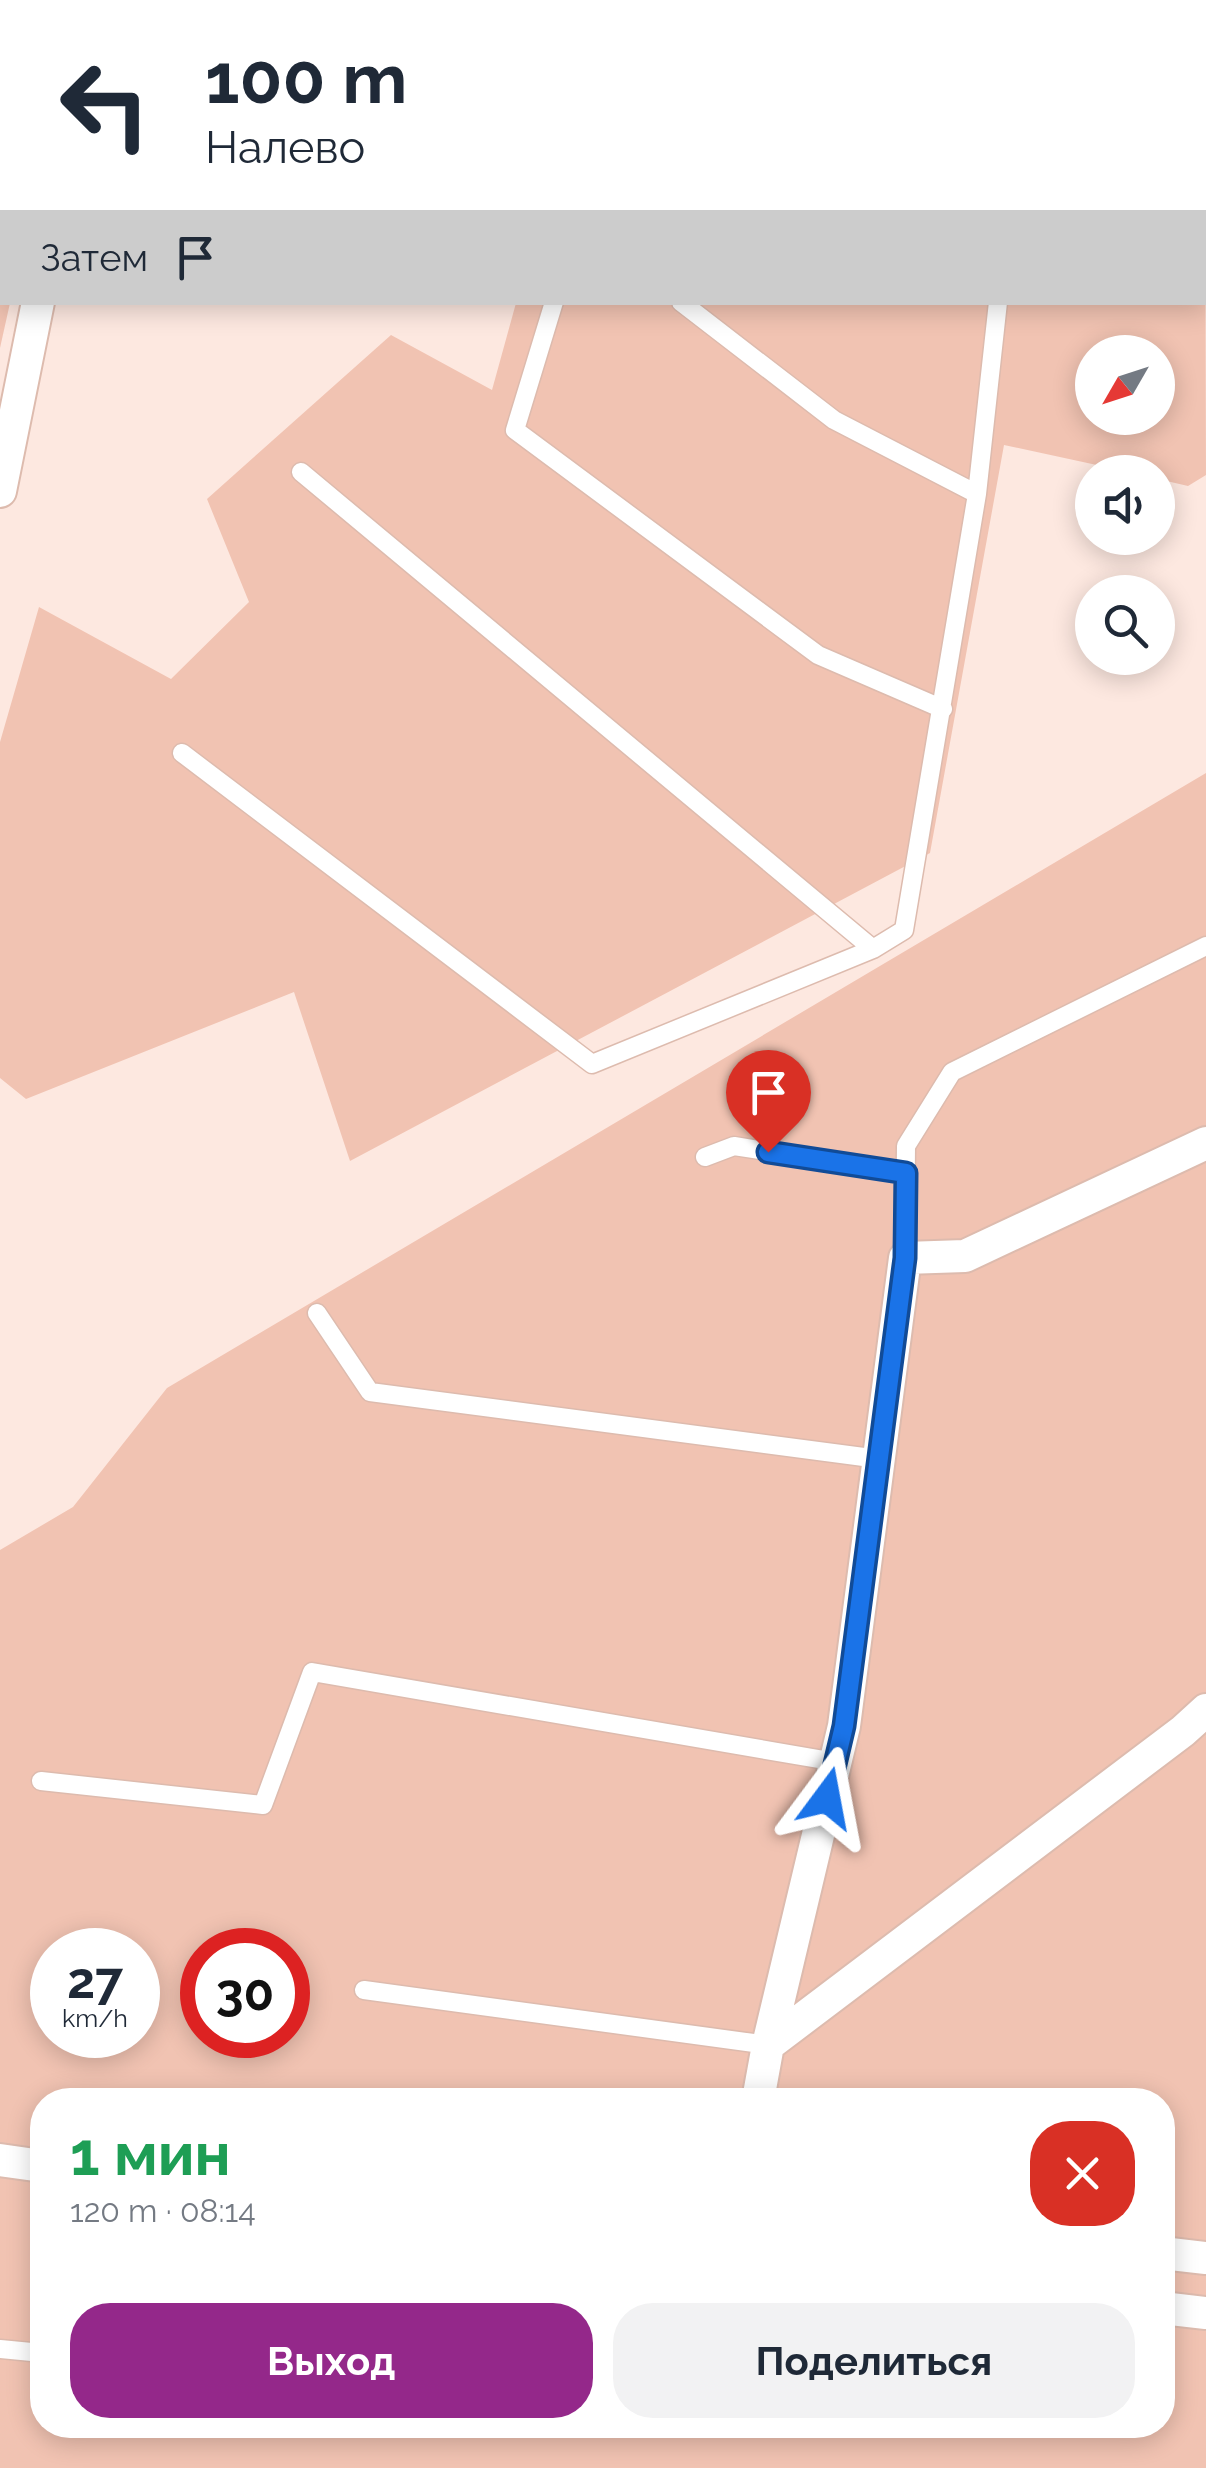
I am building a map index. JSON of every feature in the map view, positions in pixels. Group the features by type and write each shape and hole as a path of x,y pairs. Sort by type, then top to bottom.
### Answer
{"street":[{"path":"0,491 37,305"},
{"path":"760,2088 844,1726 905,1258 965,1256 1206,1143"},
{"path":"768,2045 1184,1731 1206,1710"},
{"path":"0,2160 30,2164"},
{"path":"1175,2254 1206,2258"},
{"path":"1175,2309 1206,2313"}],"lane":[{"path":"553,305 515,430 818,655 944,710"},
{"path":"686,305 834,420 976,494"},
{"path":"182,754 592,1064 873,949 904,930 944,710 976,494 998,305"},
{"path":"300,472 873,949"},
{"path":"905,1258 906,1146 952,1072 1206,946"},
{"path":"706,1157 734,1146 906,1173"},
{"path":"317,1313 370,1392 878,1459"},
{"path":"41,1782 263,1805 312,1672 836,1762"},
{"path":"364,1990 768,2045"},
{"path":"0,2349 30,2352"}],"shaded area":[{"path":"0,305 10,305 0,348"},
{"path":"515,305 1206,305 1206,475 1188,486 1175,483 1175,455 1075,455 1075,460 1004,445 930,853 350,1161 294,992 26,1099 0,1078 0,742 39,607 171,679 249,602 207,499 391,335 492,390"},
{"path":"1206,773 1206,2468 0,2468 0,1550 73,1507 167,1388"}],"route":[{"path":"768,1152 906,1173 905,1258 844,1726 827,1798"}]}
